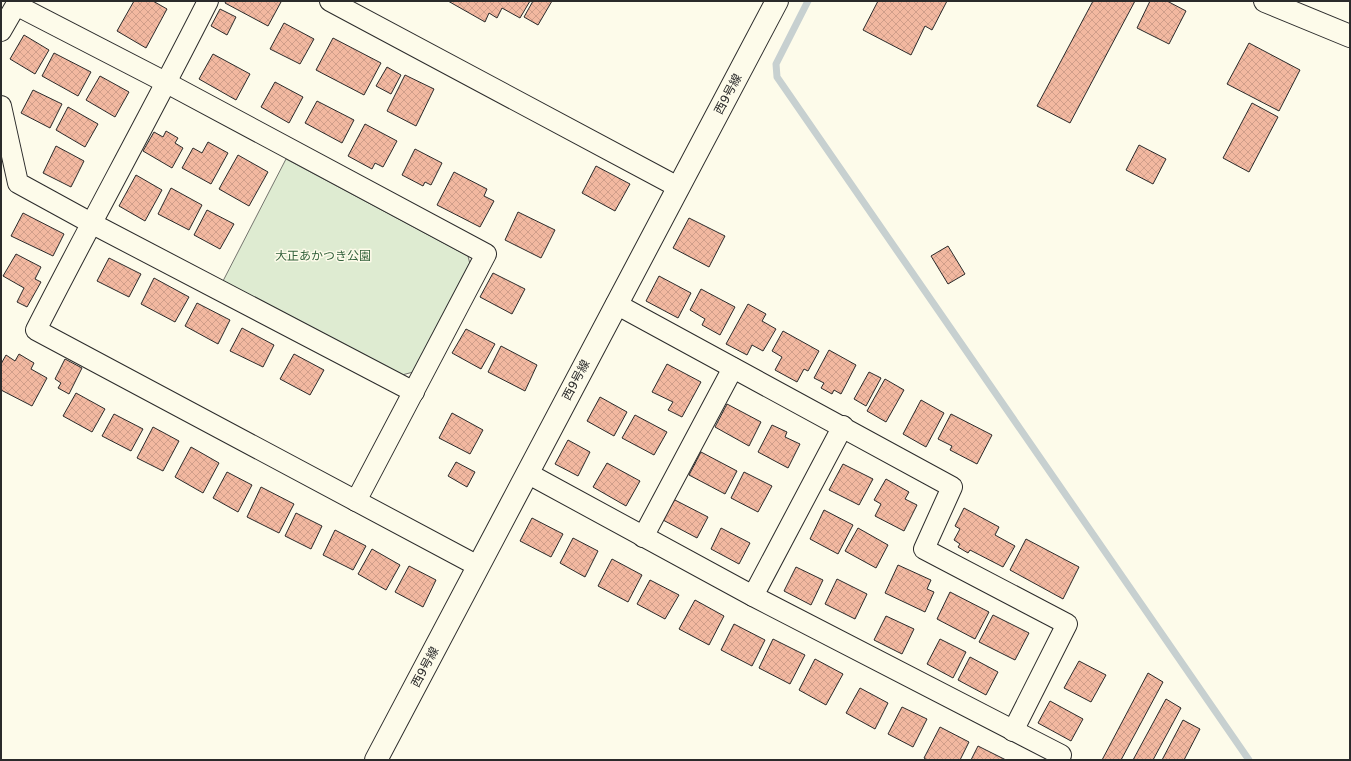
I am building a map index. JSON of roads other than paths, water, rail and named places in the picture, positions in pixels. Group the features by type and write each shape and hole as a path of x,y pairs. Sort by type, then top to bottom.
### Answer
{"street":[{"path":"208,1 167,83 91,223 36,330 478,566"},
{"path":"330,1 678,187"},
{"name":"西9号線","path":"376,760 777,1"},
{"path":"1265,1 1350,36"},
{"path":"1,31 16,5 167,83 486,254 356,501"},
{"path":"1,106 18,183 91,223 414,392"},
{"path":"616,304 843,426 952,487 924,549 1067,624 1013,730"},
{"path":"642,536 733,368"},
{"path":"754,596 843,426"},
{"path":"527,473 754,596 1061,755"}],"waterway":[{"path":"808,1 776,64 777,77 1249,760"}],"park label":[{"name":"大正あかつき公園","path":"323,256"}]}
